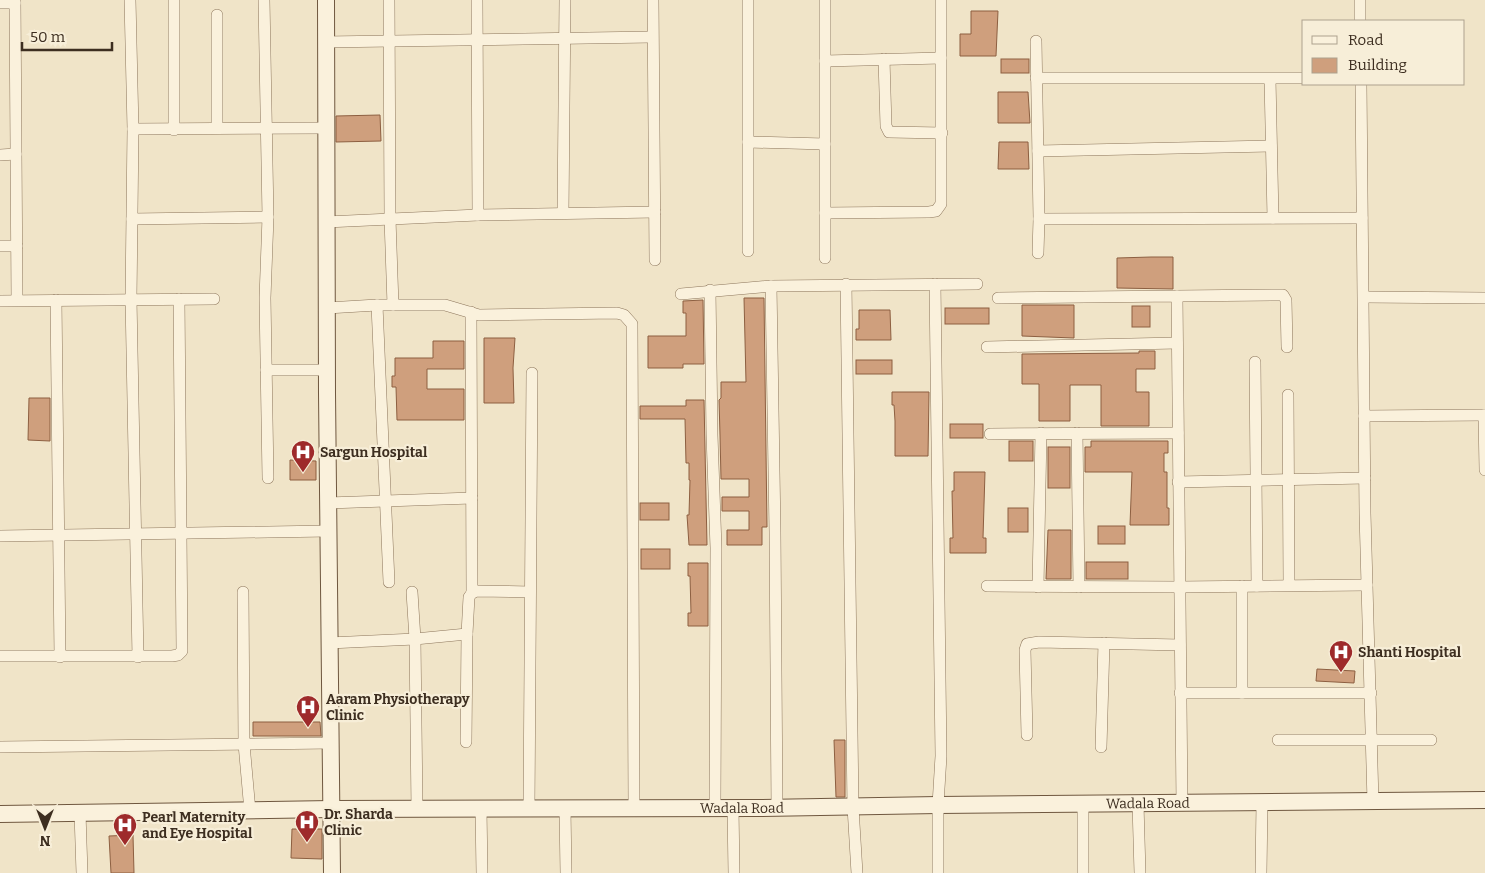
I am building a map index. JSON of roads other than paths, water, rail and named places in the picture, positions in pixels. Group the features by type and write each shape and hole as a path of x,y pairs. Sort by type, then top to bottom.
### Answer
{"street":[{"path":"130,0 133,129 131,299 138,657"},
{"path":"174,0 174,130"},
{"path":"264,0 268,217 265,298 268,478"},
{"path":"326,0 328,531 332,873"},
{"path":"389,0 390,219 393,305"},
{"path":"477,0 478,215"},
{"path":"563,213 565,0"},
{"path":"653,0 655,260"},
{"path":"748,0 748,252"},
{"path":"825,0 825,258"},
{"path":"825,213 936,211 941,204 941,0"},
{"path":"1360,0 1360,20"},
{"path":"0,3 15,2 17,300"},
{"path":"217,15 217,128"},
{"path":"325,42 652,37"},
{"path":"1036,41 1038,253"},
{"path":"825,61 942,58"},
{"path":"884,59 886,126 889,132 942,133"},
{"path":"1036,78 1302,78"},
{"path":"1270,79 1273,218"},
{"path":"1360,85 1365,478 1373,802"},
{"path":"133,129 326,128"},
{"path":"748,142 825,144"},
{"path":"1038,151 1271,146"},
{"path":"0,155 16,154"},
{"path":"326,222 478,215 654,212"},
{"path":"132,219 268,217"},
{"path":"1039,219 1362,218"},
{"path":"0,246 17,246"},
{"path":"846,284 853,807 857,873"},
{"path":"935,284 941,756 938,805 938,873"},
{"path":"682,294 771,286 977,284"},
{"path":"771,286 777,808"},
{"path":"710,290 716,548 715,808"},
{"path":"998,298 1278,293 1283,295 1286,305 1287,347"},
{"path":"1178,296 1182,804"},
{"path":"1364,297 1485,298"},
{"path":"0,301 214,298"},
{"path":"0,656 138,657 172,656 178,655 182,651 179,299"},
{"path":"56,300 60,657"},
{"path":"327,308 377,305 445,305 479,315 617,313 624,315 632,324 634,808"},
{"path":"377,305 388,582"},
{"path":"466,742 468,603 472,593 471,312"},
{"path":"987,347 1177,343"},
{"path":"1255,362 1257,586"},
{"path":"266,370 328,370"},
{"path":"529,809 532,373"},
{"path":"1288,396 1289,585"},
{"path":"1364,416 1485,415 1485,470"},
{"path":"1038,587 1040,433"},
{"path":"1077,433 1079,587"},
{"path":"990,434 1178,433"},
{"path":"1178,482 1365,478"},
{"path":"328,503 472,498"},
{"path":"0,536 328,531"},
{"path":"987,586 1179,587 1368,585"},
{"path":"1242,586 1242,693"},
{"path":"243,592 244,744 250,811"},
{"path":"412,592 415,640 418,809"},
{"path":"472,593 530,592"},
{"path":"329,644 415,640 467,634"},
{"path":"1027,735 1025,650 1027,644 1038,642 1180,645"},
{"path":"1101,748 1104,644"},
{"path":"1180,693 1371,694"},
{"path":"1278,740 1431,740"},
{"path":"0,747 330,743"},
{"name":"Wadala Road","path":"0,814 1485,800"},
{"path":"1261,873 1262,803"},
{"path":"1138,804 1140,873"},
{"path":"1083,805 1083,873"},
{"path":"733,808 734,873"},
{"path":"481,809 482,873"},
{"path":"565,809 566,873"},
{"path":"80,813 82,873"}],"place":[{"name":"Sargun Hospital","path":"303,473"},
{"name":"Shanti Hospital","path":"1341,673"},
{"name":"Aaram Physiotherapy Clinic","path":"308,728"},
{"name":"Dr. Sharda Clinic","path":"307,843"},
{"name":"Pearl Maternity and Eye Hospital","path":"125,846"}]}
